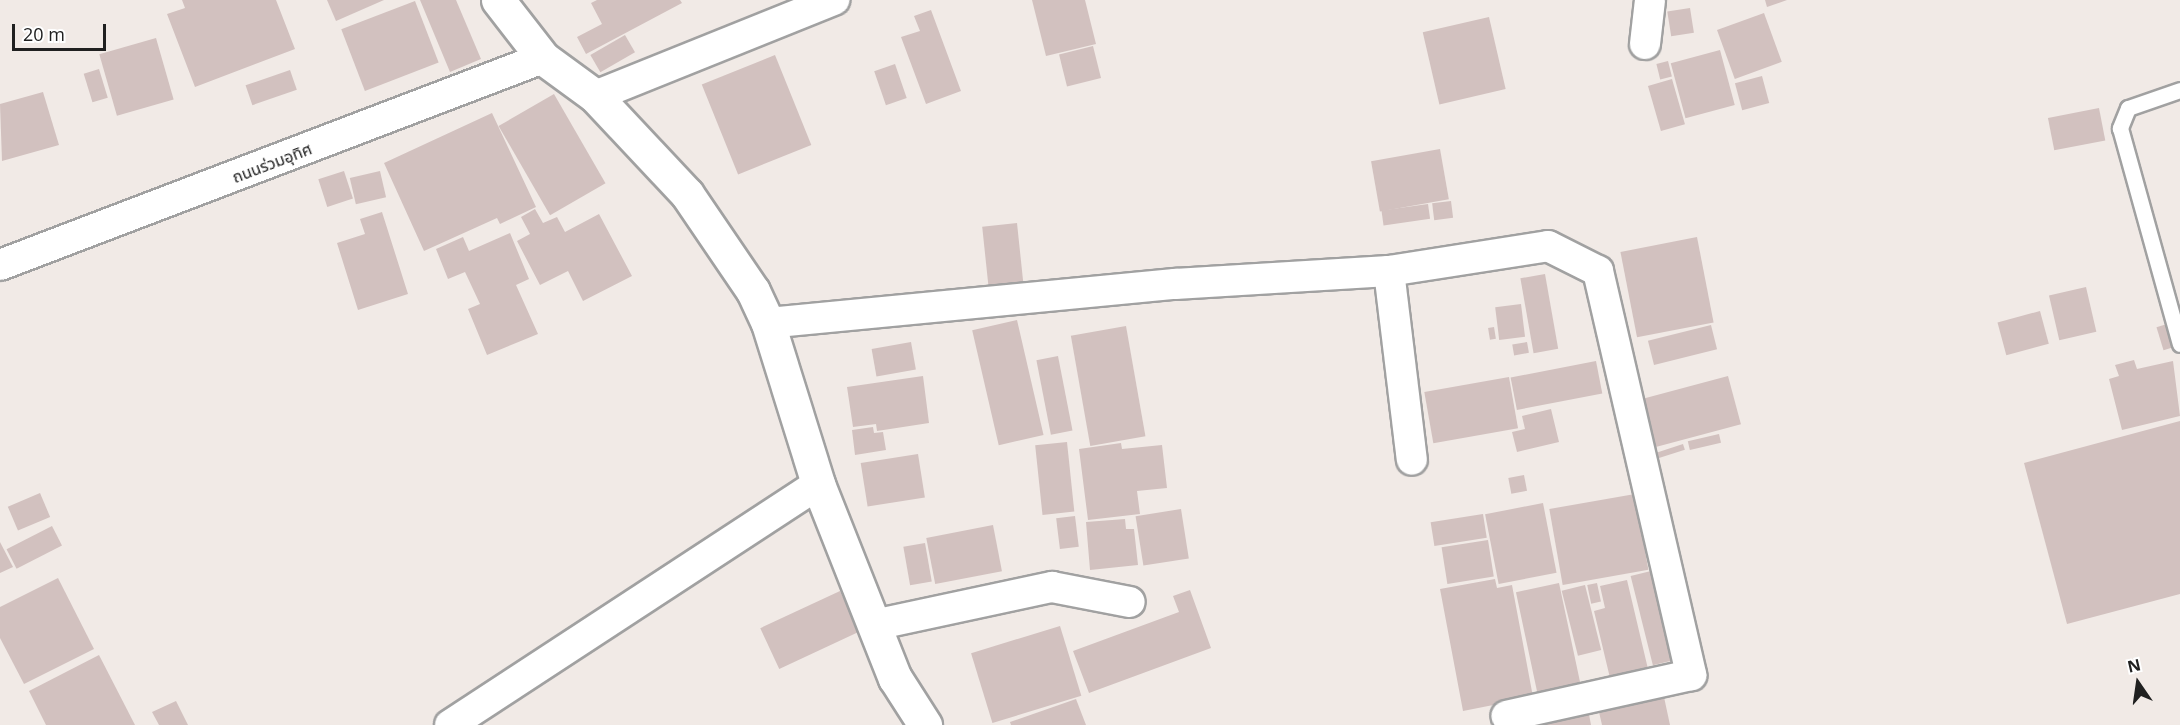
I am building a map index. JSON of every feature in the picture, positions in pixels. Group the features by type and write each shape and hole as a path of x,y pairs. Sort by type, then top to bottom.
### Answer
{"street":[{"path":"498,0 543,58 595,96 687,194 768,323 818,484 895,678 925,725"},
{"path":"595,96 834,0"},
{"path":"1645,44 1650,0"},
{"name":"ถนนร่วมอุทิศ","path":"0,265 543,58"},
{"path":"768,323 1175,284 1389,271 1548,246 1598,272 1625,370 1691,675 1506,716"},
{"path":"1389,271 1412,460"},
{"path":"450,725 818,484"},
{"path":"874,626 1052,587 1130,602"}],"lane":[{"path":"2180,90 2128,108 2120,128 2180,344"}],"building":[{"path":"182,0 276,0 295,49 195,87 167,14 185,8"},
{"path":"327,0 384,0 336,21"},
{"path":"420,0 456,0 481,59 450,72"},
{"path":"597,0 680,0 682,3 586,54 577,37 602,24 591,3"},
{"path":"1032,0 1085,0 1096,44 1046,56"},
{"path":"1765,0 1787,0 1767,7"},
{"path":"415,1 439,63 365,91 341,29"},
{"path":"1690,8 1694,33 1671,36 1667,12"},
{"path":"931,10 961,91 926,104 901,37 920,31 914,16"},
{"path":"1764,13 1782,62 1735,79 1717,30"},
{"path":"1489,17 1506,89 1439,104 1423,32"},
{"path":"625,35 635,52 600,72 590,55"},
{"path":"156,38 174,100 117,116 99,54"},
{"path":"1093,46 1101,78 1067,86 1059,54"},
{"path":"1720,50 1735,105 1685,118 1671,63"},
{"path":"775,55 811,145 738,175 702,85"},
{"path":"1668,61 1672,77 1660,79 1656,64"},
{"path":"895,64 907,98 886,105 874,71"},
{"path":"99,69 108,98 92,102 84,74"},
{"path":"290,70 297,90 252,105 246,85"},
{"path":"1762,76 1769,103 1742,110 1735,83"},
{"path":"1672,79 1685,124 1661,131 1648,86"},
{"path":"43,92 59,145 2,161 0,104"},
{"path":"554,94 606,183 550,215 499,126"},
{"path":"2099,108 2105,140 2054,150 2048,118"},
{"path":"492,113 536,207 500,224 497,218 424,251 384,163"},
{"path":"1440,149 1449,199 1380,211 1371,161"},
{"path":"344,171 353,199 327,207 318,179"},
{"path":"380,171 386,197 356,204 350,178"},
{"path":"1451,201 1453,218 1434,220 1432,203"},
{"path":"1428,204 1430,219 1384,225 1381,211"},
{"path":"535,209 543,223 557,217 565,232 599,214 632,276 583,301 568,271 540,285 517,241 530,234 521,217"},
{"path":"382,212 408,294 358,310 337,243 365,234 360,219"},
{"path":"1017,223 1023,285 989,288 982,227"},
{"path":"510,233 529,279 516,285 538,334 487,355 468,309 480,304 465,272 448,279 436,249 463,237 469,251"},
{"path":"1697,237 1714,322 1637,337 1620,252"},
{"path":"1545,274 1558,349 1534,353 1520,278"},
{"path":"2086,287 2096,332 2059,340 2049,296"},
{"path":"1521,304 1525,337 1499,340 1495,307"},
{"path":"2040,311 2049,344 2006,355 1997,322"},
{"path":"1017,320 1044,435 999,445 972,330"},
{"path":"2167,324 2174,347 2163,350 2156,327"},
{"path":"1711,325 1717,349 1654,365 1648,341"},
{"path":"1126,326 1145,436 1090,446 1071,336"},
{"path":"1494,327 1496,339 1490,340 1488,328"},
{"path":"911,342 916,370 876,377 872,349"},
{"path":"1527,342 1529,353 1514,355 1512,345"},
{"path":"1058,356 1073,431 1051,435 1036,360"},
{"path":"2134,360 2137,369 2173,361 2180,416 2122,430 2109,379 2119,376 2115,365"},
{"path":"1596,361 1602,393 1517,410 1511,378"},
{"path":"923,376 929,423 877,431 876,424 853,427 847,387"},
{"path":"1728,376 1741,424 1653,448 1640,400"},
{"path":"1509,377 1518,428 1433,443 1424,392"},
{"path":"1551,409 1559,442 1517,452 1512,432 1525,429 1522,416"},
{"path":"2180,421 2180,594 2067,624 2024,463"},
{"path":"873,427 874,433 883,432 886,450 855,455 852,430"},
{"path":"1719,434 1721,443 1690,450 1688,441"},
{"path":"1067,442 1074,512 1042,515 1035,445"},
{"path":"1121,443 1122,449 1162,445 1167,488 1137,491 1140,514 1088,520 1079,449"},
{"path":"1683,444 1685,450 1658,458 1656,453"},
{"path":"918,454 925,497 868,507 861,463"},
{"path":"1524,475 1527,491 1511,494 1508,478"},
{"path":"40,493 50,517 18,531 8,507"},
{"path":"1635,494 1648,570 1563,585 1549,509"},
{"path":"1543,503 1557,573 1499,584 1485,514"},
{"path":"1181,509 1189,558 1143,566 1136,516"},
{"path":"1483,514 1487,538 1434,546 1431,522"},
{"path":"1075,516 1079,547 1060,549 1056,518"},
{"path":"1125,519 1126,529 1134,529 1138,565 1090,570 1086,522"},
{"path":"993,525 1002,571 935,584 926,538"},
{"path":"52,526 62,546 17,569 7,549"},
{"path":"1488,540 1494,577 1447,584 1442,547"},
{"path":"0,542 13,567 0,573"},
{"path":"925,543 932,581 910,585 903,547"},
{"path":"1651,571 1673,660 1653,665 1631,576"},
{"path":"58,578 94,649 24,684 0,638 0,607"},
{"path":"1495,579 1497,588 1512,585 1533,697 1463,711 1440,589"},
{"path":"1627,580 1648,669 1610,678 1594,611 1605,608 1600,586"},
{"path":"1559,583 1580,683 1537,692 1516,592"},
{"path":"1597,583 1601,602 1591,604 1587,585"},
{"path":"1585,585 1601,650 1578,656 1562,591"},
{"path":"1190,590 1211,648 1089,693 1073,651 1179,612 1173,596"},
{"path":"840,591 859,632 779,669 760,628"},
{"path":"1060,626 1081,696 992,723 971,653"},
{"path":"99,655 135,725 46,725 29,691"},
{"path":"1664,697 1670,725 1602,725 1599,712"},
{"path":"1076,699 1086,725 1011,725 1010,722"},
{"path":"176,701 188,725 159,725 152,712"},
{"path":"1588,709 1591,725 1522,725"}]}
